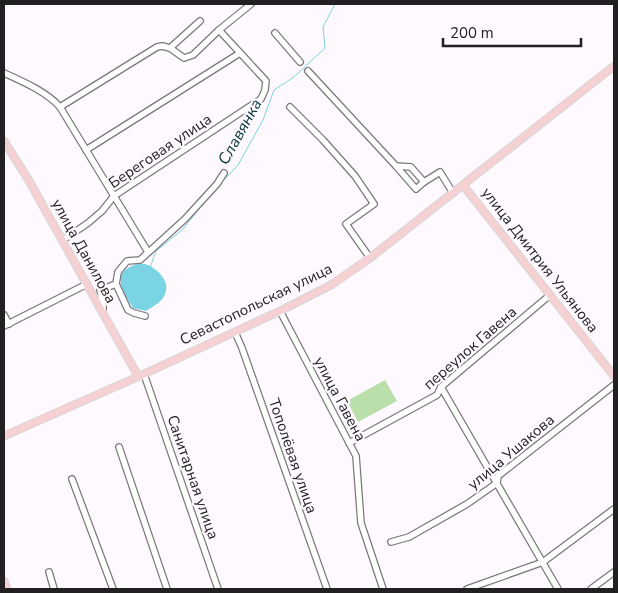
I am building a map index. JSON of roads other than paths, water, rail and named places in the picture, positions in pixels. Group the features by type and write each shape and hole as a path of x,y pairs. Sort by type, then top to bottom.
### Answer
{"main road":[{"name":"Севастопольская улица","path":"4,436 235,332 331,285 370,258 614,66"},
{"name":"улица Данилова","path":"4,141 28,179 141,375"},
{"name":"улица Дмитрия Ульянова","path":"463,185 614,376"},
{"path":"4,581 7,589"}],"street":[{"path":"60,107 156,47 170,48 184,58 188,58 251,4"},
{"path":"170,48 200,21"},
{"path":"86,150 240,54 219,30"},
{"path":"275,33 300,62"},
{"name":"Береговая улица","path":"63,240 102,211 114,196 261,99 266,90 266,81 240,54"},
{"path":"308,71 416,188 440,172 453,193"},
{"path":"4,73 54,100 60,107 148,252"},
{"path":"290,107 355,176 374,204 346,224 370,258"},
{"path":"396,166 411,167 424,182"},
{"path":"145,316 128,310 116,284 118,272 127,262 140,260 185,219 224,174"},
{"path":"4,315 6,325 87,284"},
{"path":"103,312 100,290 116,284"},
{"name":"переулок Гавена","path":"349,443 437,395 441,387 550,295"},
{"name":"улица Гавена","path":"280,311 356,456 361,523 383,589"},
{"name":"Тополёвая улица","path":"235,332 328,589"},
{"name":"Санитарная улица","path":"141,375 218,589"},
{"name":"улица Ушакова","path":"391,542 409,537 468,504 497,484 498,476 614,385"},
{"path":"441,387 558,589"},
{"path":"119,447 167,589"},
{"path":"72,479 113,589"},
{"path":"467,589 543,562 614,509"},
{"path":"49,572 54,589"},
{"path":"591,589 614,572"}],"water":[{"path":"137,264 145,264 157,271 166,283 165,295 146,311 133,308 122,289 121,277 123,272"}],"waterway":[{"name":"Славянка","path":"221,183 238,165 263,120 274,90 294,77 325,48 323,27 335,4"},
{"name":"Славянка","path":"150,268 156,251 182,230 204,203"}]}
